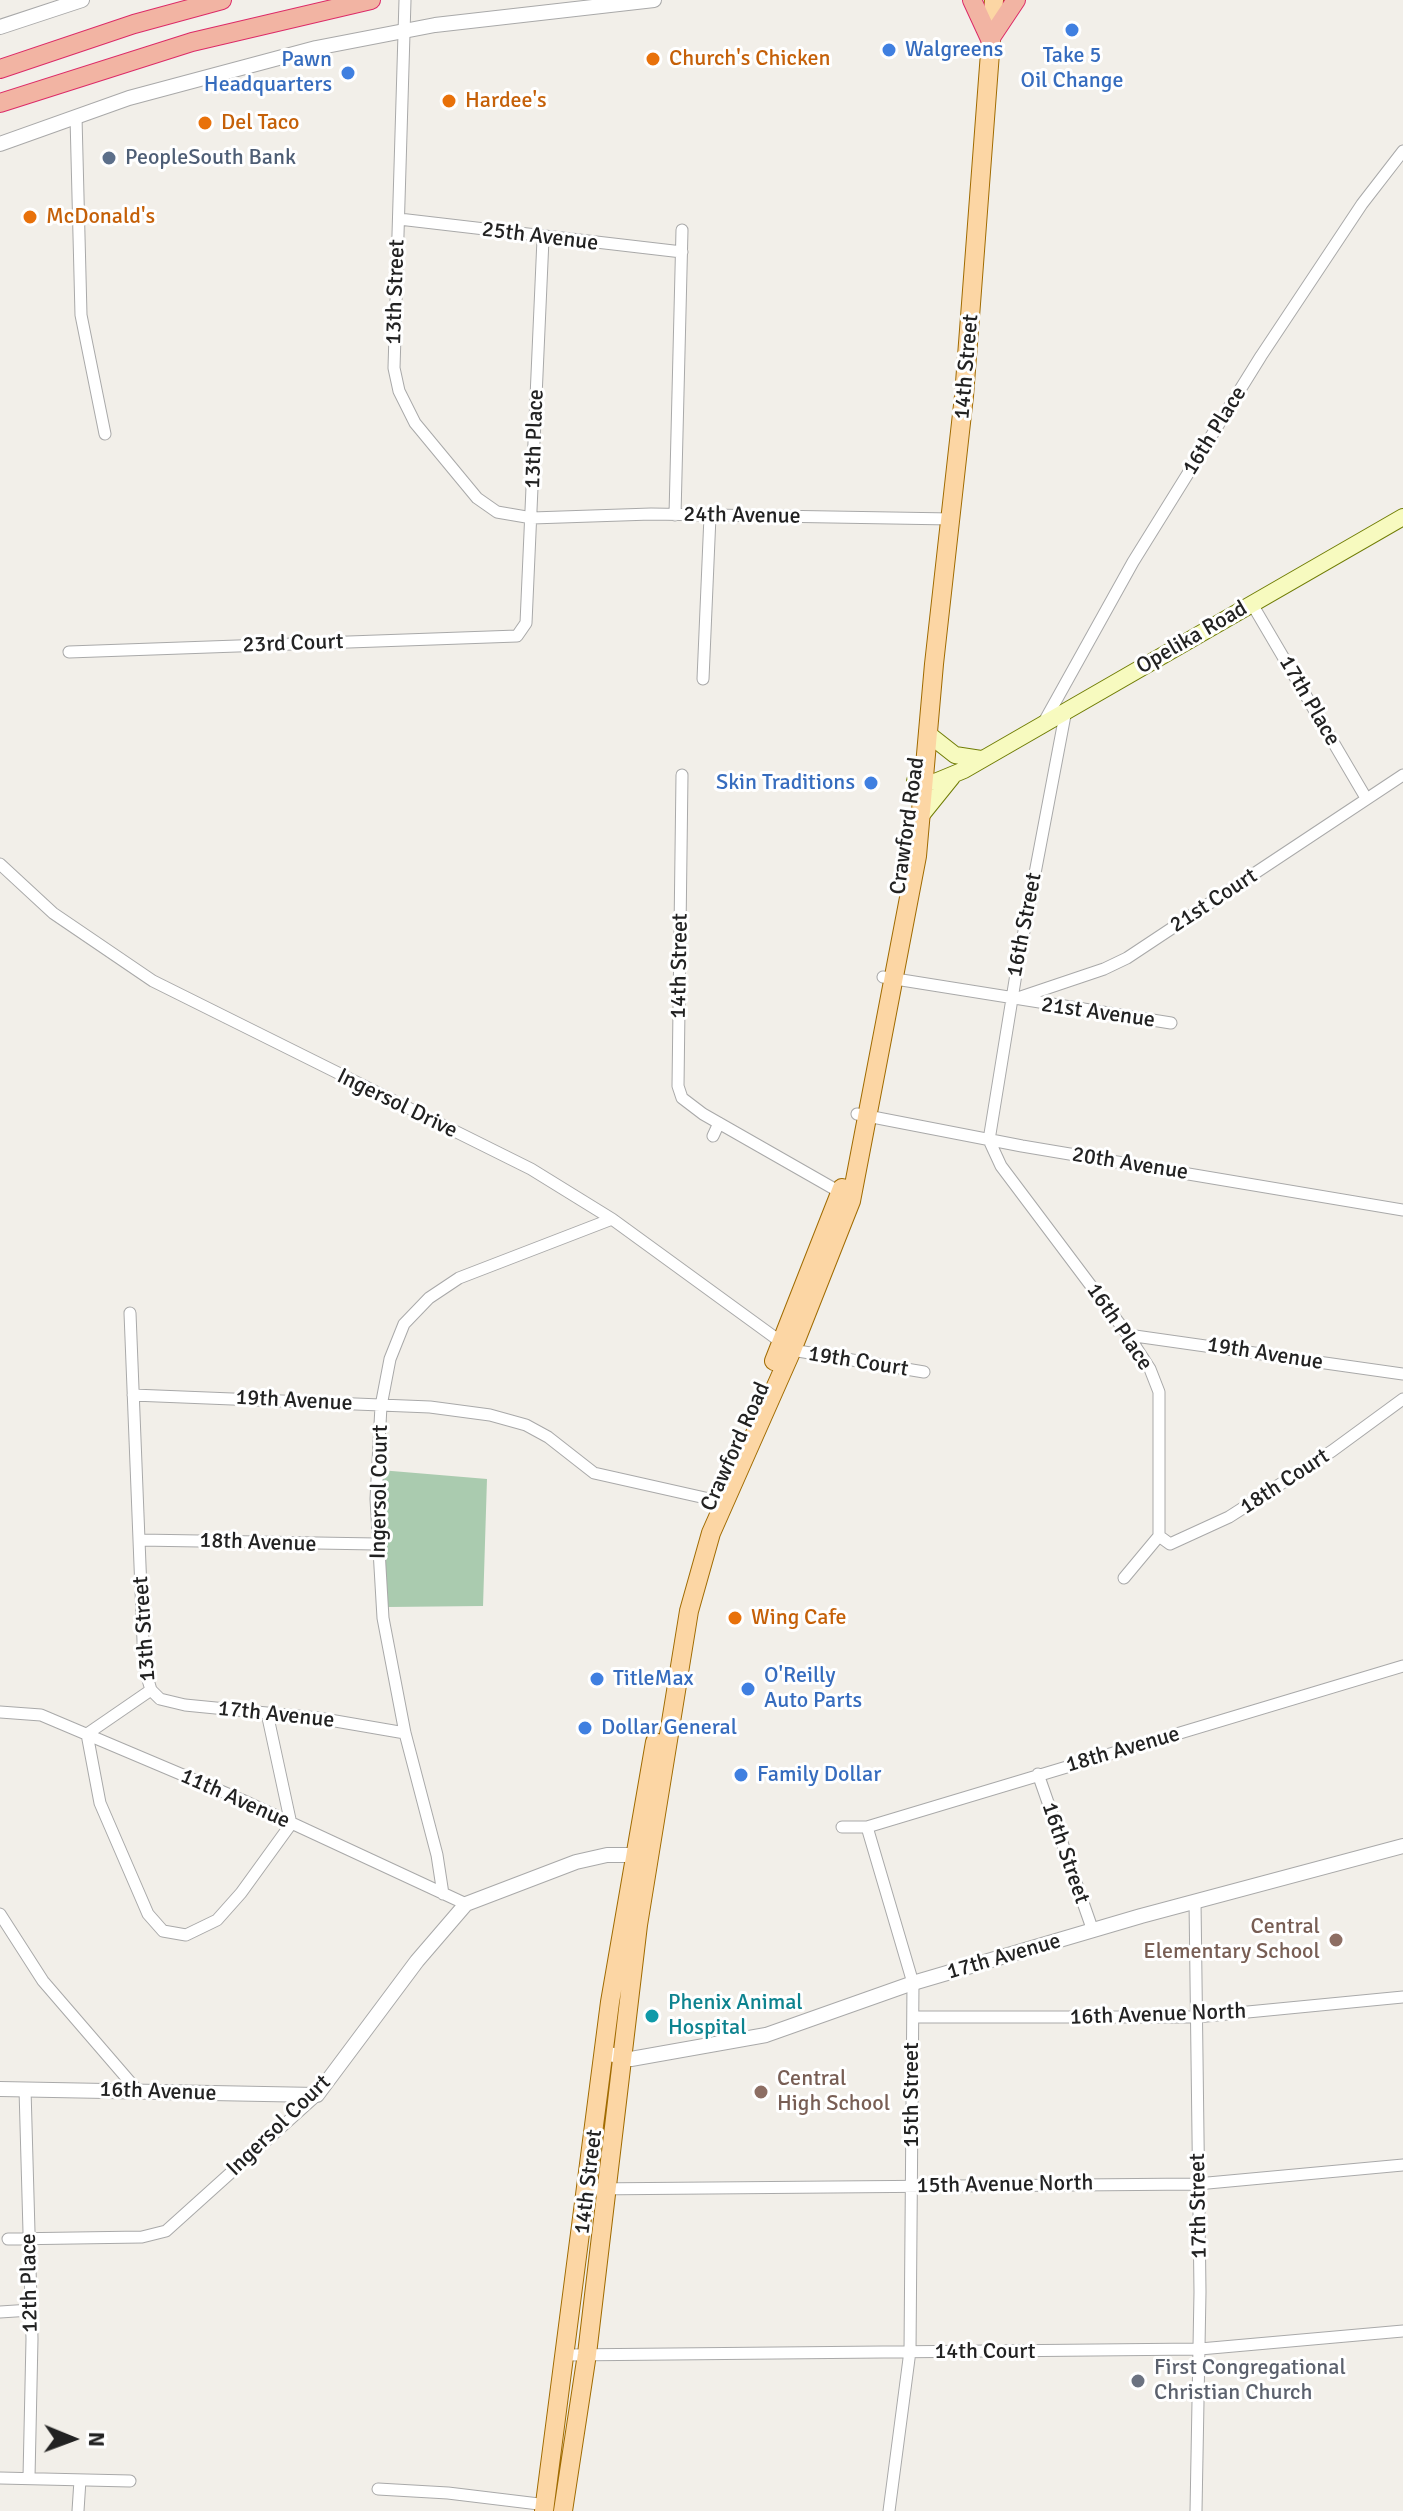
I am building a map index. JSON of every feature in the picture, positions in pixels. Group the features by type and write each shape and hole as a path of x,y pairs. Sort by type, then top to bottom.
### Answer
{"highway":[{"path":"0,69 120,29 222,0"},
{"path":"0,103 192,42 371,0"},
{"path":"972,0 990,39"},
{"path":"990,39 1016,0"}],"main road":[{"name":"14th Street","path":"927,733 952,519 981,198 994,0"},
{"name":"Opelika Road","path":"922,779 955,774 1403,517"},
{"path":"927,733 955,755 981,759"},
{"name":"Crawford Road","path":"889,978 923,813 920,743 927,733"},
{"name":"Opelika Road","path":"922,779 981,759"},
{"path":"923,813 955,774"},
{"name":"Crawford Road","path":"642,1854 675,1624 687,1569 786,1347 846,1197 864,1116 922,779"},
{"name":"14th Street","path":"551,2509 566,2355 597,2189 642,1854"},
{"name":"14th Street","path":"551,2509 587,2354 597,2189"}],"street":[{"path":"0,27 82,0"},
{"name":"13th Street","path":"405,0 394,368 399,391 415,423 477,498 497,512 532,518"},
{"path":"0,144 204,76 405,31 567,7 654,0"},
{"path":"76,117 81,315 105,434"},
{"name":"16th Place","path":"1044,722 1125,575 1261,356 1362,204 1403,151"},
{"name":"25th Avenue","path":"399,219 543,239 682,252"},
{"path":"675,515 682,230"},
{"name":"13th Place","path":"517,636 526,623 543,239"},
{"name":"24th Avenue","path":"532,518 675,515 952,519"},
{"path":"703,679 710,516"},
{"name":"17th Place","path":"1252,604 1366,798"},
{"name":"23rd Court","path":"69,652 517,636"},
{"name":"16th Street","path":"989,1140 1066,710"},
{"name":"14th Street","path":"682,775 678,1086 692,1107 719,1123"},
{"name":"21st Court","path":"1012,1000 1104,969 1127,958 1403,775"},
{"name":"Ingersol Drive","path":"0,864 53,913 153,981 531,1169 612,1219 786,1347"},
{"name":"21st Avenue","path":"889,978 1171,1023"},
{"name":"20th Avenue","path":"864,1116 1403,1210"},
{"path":"713,1136 719,1123 846,1197"},
{"name":"16th Place","path":"989,1140 1001,1166 1150,1369 1159,1392 1159,1536"},
{"name":"Ingersol Court","path":"443,1894 431,1831 405,1733 383,1618 376,1544 381,1406 390,1359 404,1324 429,1298 459,1278 612,1219"},
{"name":"13th Street","path":"87,1734 151,1690 144,1666 130,1313"},
{"name":"19th Avenue","path":"1128,1335 1403,1374"},
{"name":"19th Court","path":"786,1347 924,1372"},
{"name":"19th Avenue","path":"133,1395 430,1407 502,1418 548,1437 594,1473 717,1501"},
{"name":"18th Court","path":"1159,1536 1170,1544 1229,1517 1332,1451 1403,1399"},
{"path":"1124,1578 1159,1536"},
{"name":"18th Avenue","path":"140,1540 376,1544"},
{"name":"18th Avenue","path":"842,1827 867,1827 1403,1666"},
{"name":"17th Avenue","path":"151,1690 160,1699 172,1703 405,1733"},
{"name":"11th Avenue","path":"0,1712 41,1715 466,1904"},
{"path":"87,1734 100,1803 122,1858 148,1914 163,1931 174,1935 197,1932 217,1920 241,1893 291,1824 267,1713"},
{"name":"16th Street","path":"1038,1774 1093,1931"},
{"name":"15th Street","path":"867,1827 913,1983 910,2351 889,2511"},
{"name":"17th Avenue","path":"614,2055 693,2050 766,2035 913,1983 1195,1901 1403,1846"},
{"path":"466,1904 576,1862 642,1854"},
{"name":"17th Street","path":"1195,1901 1200,2349 1196,2511"},
{"name":"Ingersol Court","path":"30,2240 142,2237 166,2231 317,2095 417,1961 466,1904"},
{"path":"0,1914 43,1981 137,2090"},
{"name":"16th Avenue North","path":"913,2017 1196,2017 1403,1997"},
{"name":"16th Avenue","path":"0,2089 317,2095"},
{"name":"12th Place","path":"25,2089 31,2310 29,2477"},
{"name":"15th Avenue North","path":"597,2189 1197,2184 1403,2165"},
{"path":"8,2239 30,2240"},
{"path":"0,2312 31,2310"},
{"name":"14th Court","path":"566,2355 1200,2349 1403,2331"},
{"path":"0,2478 130,2481"},
{"path":"78,2511 80,2480"},
{"path":"378,2489 551,2509"}],"green space":[{"path":"380,1470 487,1479 483,1606 388,1607 381,1541"}],"place":[{"name":"Take 5 Oil Change","path":"1072,30"},
{"name":"Walgreens","path":"889,50"},
{"name":"Church's Chicken","path":"653,59"},
{"name":"Pawn Headquarters","path":"348,73"},
{"name":"Hardee's","path":"449,101"},
{"name":"Del Taco","path":"205,123"},
{"name":"PeopleSouth Bank","path":"109,158"},
{"name":"McDonald's","path":"30,217"},
{"name":"Skin Traditions","path":"871,783"},
{"name":"Wing Cafe","path":"735,1618"},
{"name":"TitleMax","path":"597,1679"},
{"name":"O'Reilly Auto Parts","path":"748,1689"},
{"name":"Dollar General","path":"585,1728"},
{"name":"Family Dollar","path":"741,1775"},
{"name":"Central Elementary School","path":"1336,1940"},
{"name":"Phenix Animal Hospital","path":"652,2016"},
{"name":"Central High School","path":"761,2092"},
{"name":"First Congregational Christian Church","path":"1138,2381"}]}
